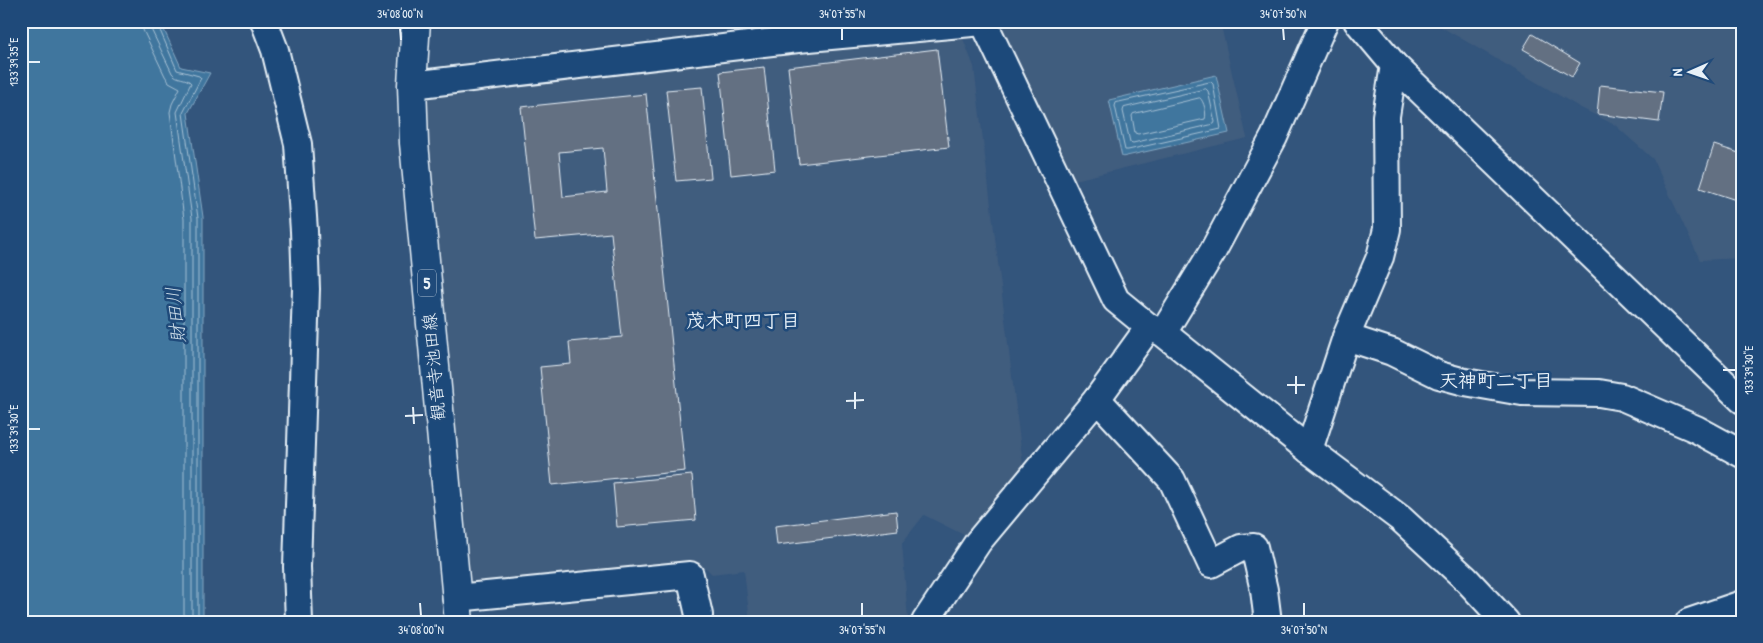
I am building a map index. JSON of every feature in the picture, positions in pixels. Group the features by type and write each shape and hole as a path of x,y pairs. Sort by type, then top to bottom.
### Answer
{"main road":[{"name":"観音寺池田線","path":"416,21 412,85 414,143 457,610"}],"street":[{"path":"264,21 275,50 298,144 304,231 306,289 297,567 299,622"},
{"path":"925,622 978,542 1156,330 1213,251 1274,137 1325,21"},
{"path":"1357,21 1394,65 1742,400"},
{"path":"412,85 793,30 983,22 1116,300 1401,519 1466,579 1506,622"},
{"path":"1309,450 1346,337 1380,257 1387,229 1386,116 1394,65"},
{"path":"1346,337 1392,352 1439,375 1466,382 1522,392 1599,393 1622,397 1696,429 1742,454"},
{"path":"1097,398 1172,480 1211,564 1241,548 1254,548 1264,590 1268,622"},
{"path":"457,610 690,575 699,616 698,622"},
{"path":"1689,622 1742,604"}],"shaded area":[{"path":"997,21 1223,21 1221,26 1247,138 1071,181"},
{"path":"1431,21 1742,21 1742,258 1700,260 1653,159 1615,125 1581,108"},
{"path":"938,28 962,36 974,67 1024,474 968,537 924,515 902,543 908,620 897,622 750,622 744,570 712,574 706,568 469,591 421,95"}],"water":[{"name":"財田川","path":"21,21 160,21 181,67 210,73 188,113 203,217 203,622 21,622"},
{"path":"1216,75 1229,133 1122,157 1109,100"}],"building":[{"path":"1532,34 1580,63 1572,77 1523,49"},
{"path":"937,49 949,147 799,164 788,67"},
{"path":"764,67 775,170 731,175 720,72"},
{"path":"1600,85 1663,92 1659,122 1597,114"},
{"path":"702,87 711,178 676,181 666,90"},
{"path":"646,94 685,471 552,485 540,367 571,364 569,342 622,337 611,233 535,240 521,107","holes":["603,148 607,192 563,197 559,152"]},
{"path":"1714,145 1742,154 1742,202 1700,188"},
{"path":"692,475 696,520 617,527 613,483"},
{"path":"896,511 898,530 777,545 775,526"}],"district":[{"name":"茂木町四丁目","path":"743,320"},
{"name":"天神町二丁目","path":"1496,380"}]}
